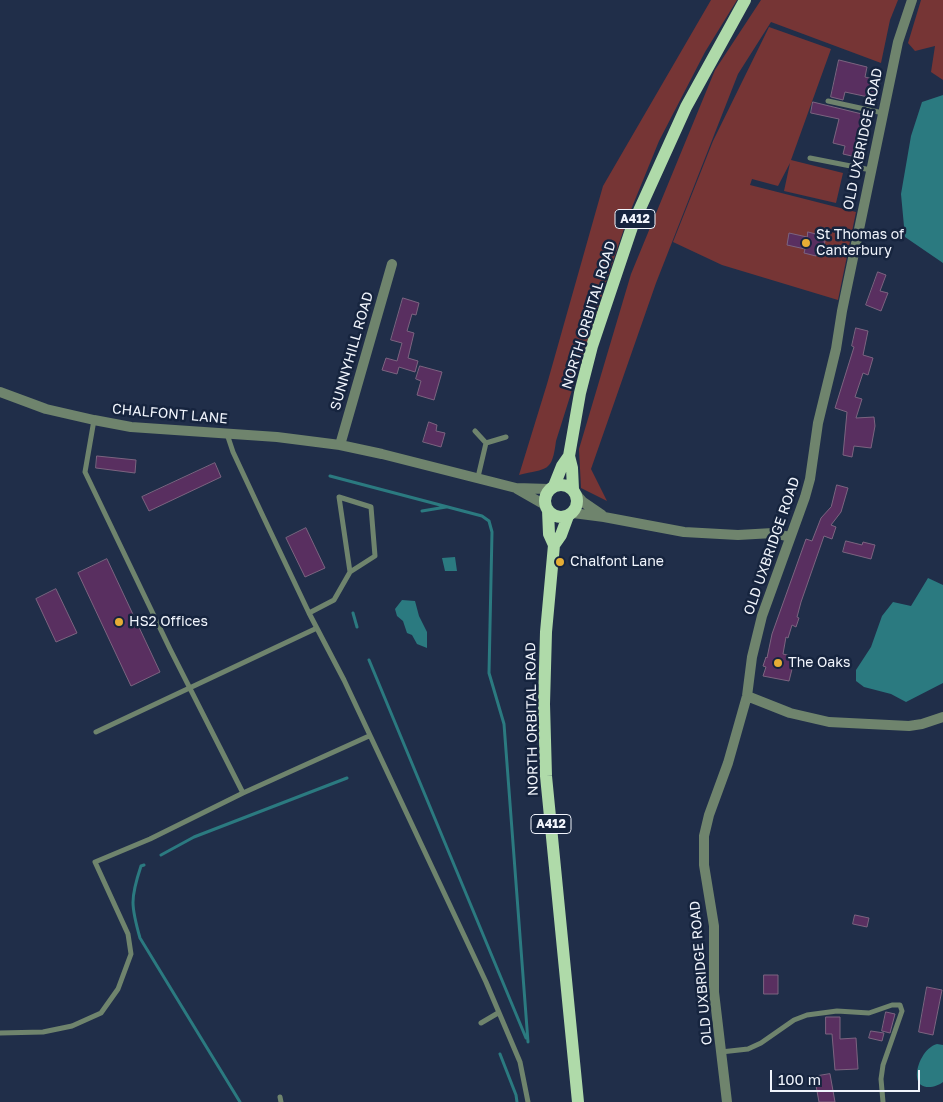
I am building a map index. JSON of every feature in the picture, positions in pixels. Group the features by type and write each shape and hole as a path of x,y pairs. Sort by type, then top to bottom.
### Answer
{"main road":[{"name":"NORTH ORBITAL ROAD","path":"575,492 569,456 580,393 592,346 633,224 686,107 745,0"},
{"name":"NORTH ORBITAL ROAD","path":"551,488 569,456"},
{"path":"565,485 575,492 578,500 576,508 570,514 557,517 546,508 544,499 551,488 565,485"},
{"name":"NORTH ORBITAL ROAD","path":"546,508 549,534 554,545 546,632 544,704 546,776 578,1102"},
{"name":"NORTH ORBITAL ROAD","path":"554,545 561,535 570,514"}],"street":[{"name":"OLD UXBRIDGE ROAD","path":"727,1102 714,992 714,926 702,849 708,815 728,763 747,696 752,657 762,616 810,479 815,435 836,350 842,311 898,42 912,0"},
{"name":"SUNNYHILL ROAD","path":"340,445 392,264"},
{"name":"CHALFONT LANE","path":"0,392 46,409 131,427 277,437 340,445 516,488 551,488"},
{"name":"CHALFONT LANE","path":"516,488 546,508"},
{"path":"575,492 584,502 604,516"},
{"path":"570,514 604,516 684,532 738,535 772,533 790,536"},
{"path":"747,696 790,713 828,722 909,726 943,717"}],"lane":[{"path":"828,101 883,113"},
{"path":"810,158 871,170"},
{"path":"94,420 85,472 189,688 243,793"},
{"path":"474,432 486,443"},
{"path":"227,433 233,452 316,628 344,680 486,982 520,1062 528,1102"},
{"path":"486,443 506,437"},
{"path":"478,478 486,443"},
{"path":"309,613 334,600 350,572 375,556 371,508 339,497 350,572"},
{"path":"96,732 316,628"},
{"path":"0,1033 43,1032 72,1026 101,1013 118,989 130,954 128,934 95,862 150,839 243,793 369,736"},
{"path":"722,1052 748,1048 761,1043 794,1020 807,1014 837,1011 869,1012 892,1005 900,1005 902,1011 883,1065 881,1079 883,1102"},
{"path":"481,1022 498,1013"}],"shaded area":[{"path":"711,0 737,0 705,52 659,141 628,217 550,464 542,470 519,475 603,186"},
{"path":"761,0 898,0 890,20 881,63 771,22 738,74 656,283 591,469 607,501 581,488 579,449 631,274 715,70"},
{"path":"921,0 943,0 943,80 931,72 935,46 915,51 908,43"},
{"path":"769,27 831,49 791,160 843,173 836,203 784,191 790,163 778,186 752,179 750,185 856,212 838,300 722,265 673,242 713,141"},
{"path":"943,95 943,263 905,237 901,194 911,136 922,102"},
{"path":"455,557 457,571 445,571 442,558"},
{"path":"928,578 943,585 943,683 906,702 891,694 864,687 856,681 856,670 871,647 882,616 893,602 911,606"},
{"path":"402,600 415,601 419,616 427,632 427,648 417,644 412,635 407,633 403,621 397,616 395,609"},
{"path":"937,1044 943,1045 943,1082 932,1087 920,1085 917,1072 922,1057"}],"building":[{"path":"839,60 867,67 865,77 877,80 873,98 845,92 843,100 831,97"},
{"path":"813,102 862,114 860,123 864,124 856,157 843,154 845,146 833,143 839,119 811,113"},
{"name":"St Thomas of Canterbury","path":"808,232 820,235 819,240 825,241 823,251 818,250 816,256 804,253 805,249 787,245 789,233 807,237"},
{"path":"878,272 886,275 880,291 888,293 881,311 866,305"},
{"path":"403,298 419,303 416,315 412,314 407,331 414,333 408,358 418,361 415,372 399,367 397,374 382,370 386,358 397,361 402,343 391,340"},
{"path":"856,328 868,331 863,355 873,358 868,375 863,373 855,397 862,399 856,418 874,417 875,426 871,448 854,446 852,457 843,455 847,412 835,408 854,347 852,346"},
{"path":"420,366 442,372 434,400 417,395 421,381 416,379"},
{"path":"429,422 437,425 436,431 445,433 441,447 423,442"},
{"path":"97,456 136,460 135,473 96,468"},
{"path":"215,463 221,477 149,511 142,497"},
{"path":"837,485 848,488 841,512 831,525 836,527 832,539 824,536 801,602 796,627 792,625 788,638 786,637 783,654 795,657 789,681 763,676 766,667 763,666 767,658 772,634 806,539 812,541 821,518 831,507"},
{"path":"306,528 325,568 305,577 286,538"},
{"path":"846,541 862,545 863,542 875,545 871,559 843,552"},
{"name":"HS2 Offices","path":"107,559 160,672 131,686 78,573"},
{"path":"56,589 77,633 56,642 36,599"},
{"path":"855,915 869,918 867,927 853,924"},
{"path":"764,975 778,975 778,994 764,994"},
{"path":"927,987 942,990 933,1035 919,1032"},
{"path":"886,1012 895,1014 890,1033 882,1031"},
{"path":"826,1017 840,1017 840,1039 856,1038 858,1069 835,1070 832,1034 826,1034"},
{"path":"871,1031 884,1033 882,1041 869,1038"},
{"path":"830,1074 835,1102 819,1102 815,1080 818,1080 818,1076"}],"waterway":[{"path":"330,476 482,516 489,521 492,532 489,673 504,724 528,1042"},
{"path":"422,511 446,507"},
{"path":"353,613 357,627"},
{"path":"369,660 526,1038"},
{"path":"161,855 194,837 347,778"},
{"path":"144,865 141,866 133,895 133,910 140,938 240,1102"},
{"path":"500,1054 517,1102"}],"place":[{"name":"St Thomas of Canterbury","path":"806,243"},
{"name":"Chalfont Lane","path":"560,562"},
{"name":"HS2 Offices","path":"119,622"},
{"name":"The Oaks","path":"778,663"}]}
